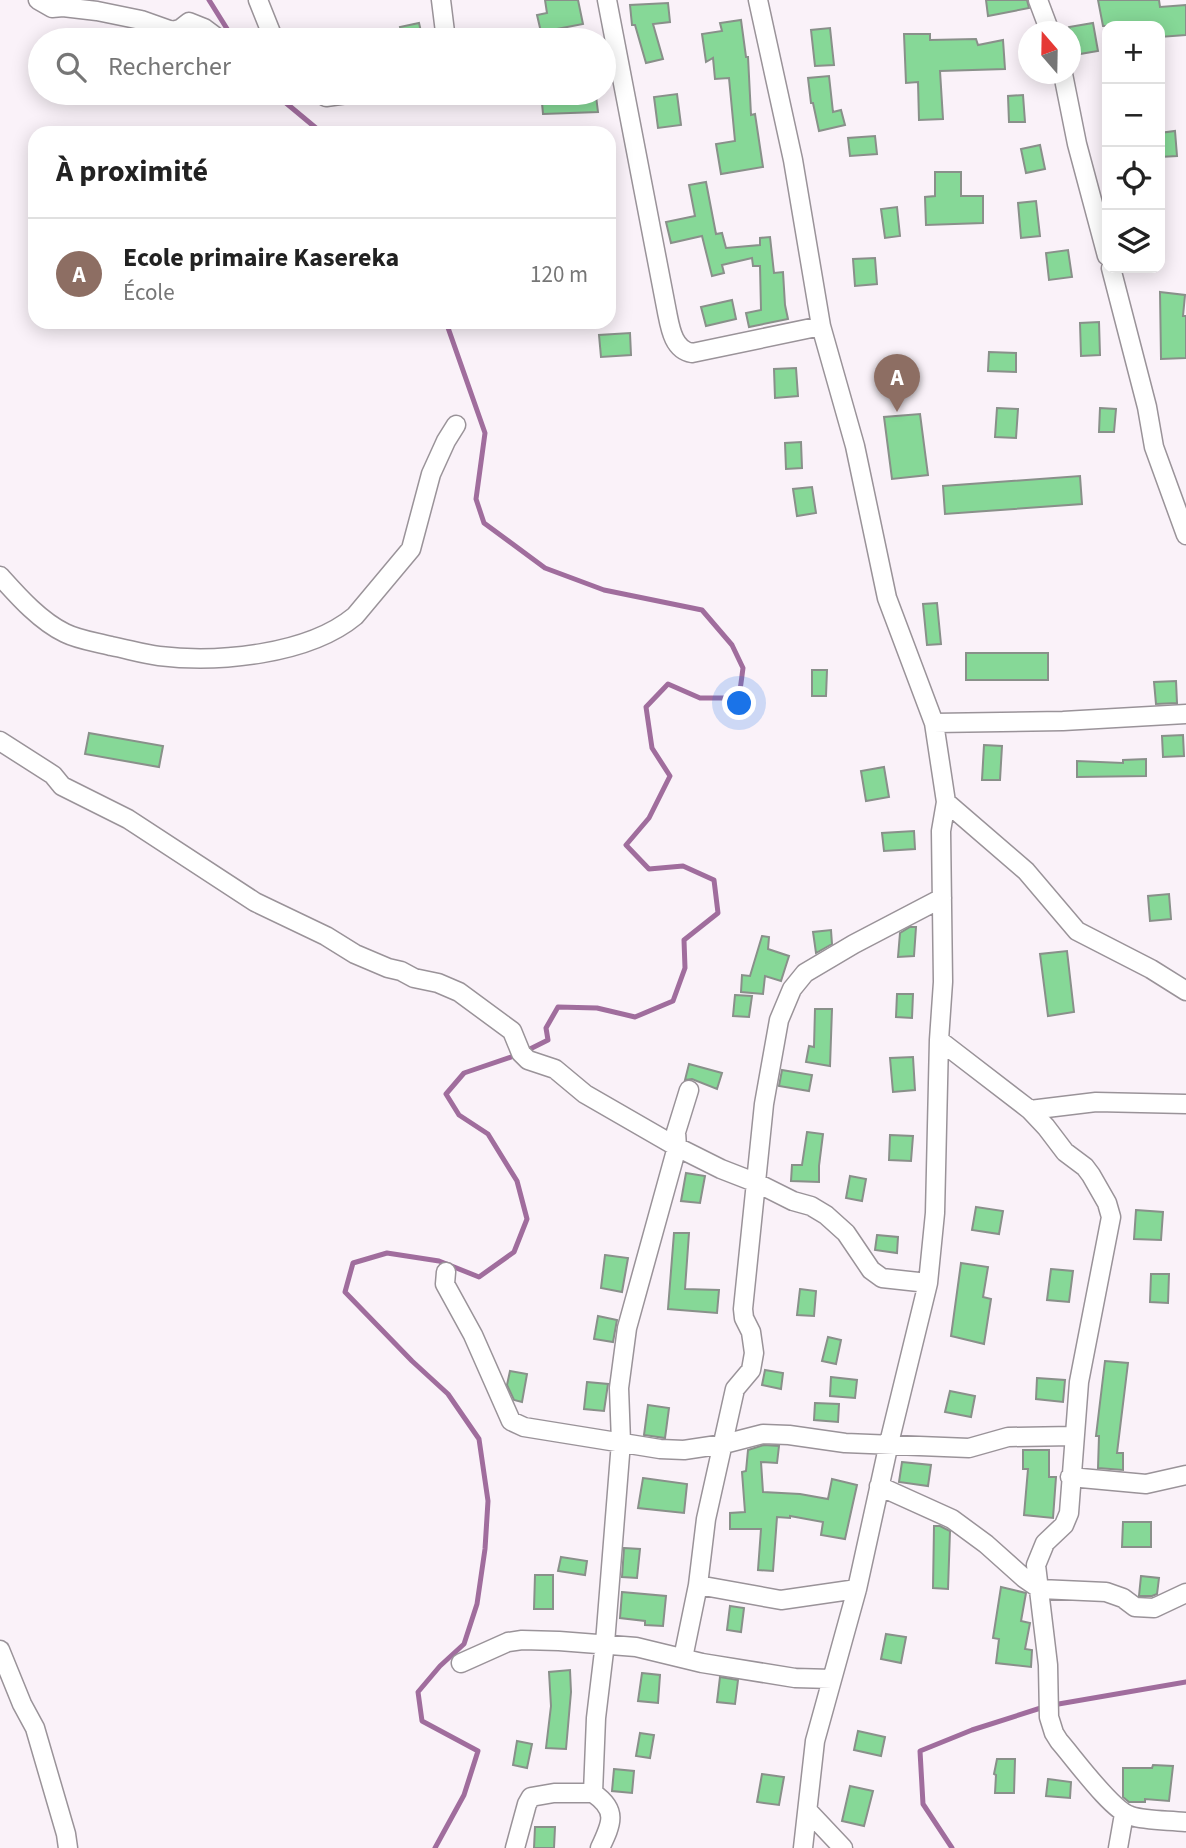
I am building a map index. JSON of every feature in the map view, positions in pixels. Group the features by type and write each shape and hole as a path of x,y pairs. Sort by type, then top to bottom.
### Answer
{"street":[{"path":"38,0 52,8 63,6 97,11 141,20 164,28"},
{"path":"258,0 270,28"},
{"path":"441,0 444,28"},
{"path":"607,0 612,28"},
{"path":"758,0 793,160 821,326 855,446 887,598 934,723 946,803 941,831 943,982 935,1213 929,1283 889,1443 857,1589 815,1741 803,1848"},
{"path":"1038,0 1046,21"},
{"path":"182,28 189,22 202,28"},
{"path":"616,47 667,312 677,343 685,352 692,353 821,326"},
{"path":"1065,84 1080,156 1102,237"},
{"path":"1112,273 1147,407 1154,447 1186,535"},
{"path":"0,576 42,617 64,633 82,639 158,656 209,658 296,646 344,625 355,616 411,549 430,474 456,425"},
{"path":"934,723 1063,721 1186,714"},
{"path":"0,741 53,775 62,786 128,819 255,902 326,936 355,954 414,978 438,983 459,992 512,1031 521,1053 528,1060 555,1069 585,1094 677,1147 826,1215 846,1233 871,1270 882,1278 929,1283"},
{"path":"946,803 1026,871 1077,931 1151,969 1186,991"},
{"path":"683,1658 698,1585 706,1519 735,1390 751,1370 754,1353 751,1332 743,1309 764,1104 779,1020 792,989 805,973 942,898"},
{"path":"939,1040 1030,1110 1065,1152 1085,1167 1107,1203 1111,1217 1079,1382 1069,1513 1064,1525 1045,1543 1036,1564 1048,1665 1047,1706 1054,1733 1109,1801 1124,1814 1134,1818 1186,1822"},
{"path":"593,1793 596,1718 606,1643 621,1442 619,1388 627,1328 677,1147 676,1132 689,1090"},
{"path":"1030,1110 1096,1102 1186,1104"},
{"path":"446,1272 445,1284 473,1335 511,1421 524,1427 660,1449 684,1450 763,1434 845,1443 969,1448 1008,1437 1073,1436"},
{"path":"1070,1477 1146,1484 1186,1475"},
{"path":"879,1486 952,1519 1040,1589 1106,1592 1135,1606 1154,1608 1186,1594"},
{"path":"698,1585 781,1600 857,1589"},
{"path":"461,1663 495,1647 522,1640 606,1643 796,1678 832,1679"},
{"path":"0,1650 35,1728 68,1848"},
{"path":"515,1848 531,1797 554,1793 593,1793 605,1801 611,1813 610,1829 600,1848"},
{"path":"809,1812 843,1848"},
{"path":"1118,1848 1124,1814"}],"building":[{"path":"545,0 578,0 583,24 540,28 537,15 547,13"},
{"path":"986,0 1027,0 1029,8 988,16"},
{"path":"1098,0 1159,0 1160,7 1186,5 1186,35 1165,37 1165,21 1102,21"},
{"path":"668,3 670,22 653,24 663,59 646,63 635,25 632,25 630,5"},
{"path":"741,20 748,57 751,115 755,114 763,167 721,174 716,144 735,141 729,78 715,79 713,58 706,62 702,34 722,31 720,23"},
{"path":"419,23 420,28 400,28"},
{"path":"1093,23 1098,51 1081,54 1081,25"},
{"path":"830,28 834,65 815,66 811,30"},
{"path":"904,34 930,34 930,40 976,39 978,45 1003,40 1005,69 940,71 943,119 919,120 918,82 906,83"},
{"path":"829,76 833,112 841,110 845,125 819,131 811,103 808,78"},
{"path":"677,94 681,125 658,128 654,97"},
{"path":"1023,95 1025,122 1009,122 1008,96"},
{"path":"542,105 597,105 598,112 543,114"},
{"path":"1175,131 1177,156 1165,157 1165,132"},
{"path":"875,136 877,154 850,156 848,138"},
{"path":"1040,145 1045,169 1026,173 1021,149"},
{"path":"935,172 961,172 961,196 983,196 983,223 926,225 925,197 935,196"},
{"path":"706,182 716,234 722,233 726,248 760,245 760,238 770,237 774,273 783,272 788,319 749,327 746,313 761,310 760,266 753,266 752,258 722,265 724,273 712,276 702,236 671,243 666,222 695,216 689,185"},
{"path":"1036,201 1040,236 1021,238 1018,203"},
{"path":"897,207 900,236 885,238 881,209"},
{"path":"1068,250 1072,277 1049,280 1046,253"},
{"path":"875,258 877,284 855,286 853,259"},
{"path":"1160,292 1185,295 1183,316 1186,316 1186,358 1161,359"},
{"path":"732,300 736,319 706,326 701,307"},
{"path":"1099,322 1100,355 1081,356 1080,323"},
{"path":"630,333 631,355 601,357 599,335"},
{"path":"989,352 1016,353 1016,372 988,371"},
{"path":"796,368 798,396 775,398 774,369"},
{"path":"997,408 1018,409 1016,438 995,437"},
{"path":"1100,408 1116,409 1114,432 1099,432"},
{"path":"920,414 928,475 892,479 884,417"},
{"path":"801,442 802,468 786,469 785,443"},
{"path":"1080,476 1082,504 945,514 943,486"},
{"path":"812,487 816,513 797,516 793,489"},
{"path":"937,603 941,644 927,645 923,604"},
{"path":"966,653 1048,653 1048,680 966,680"},
{"path":"812,670 827,670 826,696 812,696"},
{"path":"1176,681 1177,703 1156,704 1154,682"},
{"path":"89,733 163,746 159,767 85,754"},
{"path":"1183,735 1184,756 1163,757 1162,736"},
{"path":"984,745 1002,746 1000,780 982,780"},
{"path":"1146,759 1146,776 1077,777 1077,761 1123,763 1123,760"},
{"path":"884,767 889,797 866,801 861,771"},
{"path":"914,831 915,849 884,851 882,833"},
{"path":"1169,894 1171,919 1150,921 1148,896"},
{"path":"910,927 916,927 914,956 898,957 900,933"},
{"path":"831,930 832,944 816,953 813,932"},
{"path":"762,936 769,937 768,949 789,956 781,981 765,976 763,994 741,992 742,975 750,976"},
{"path":"1067,951 1074,1012 1048,1016 1040,954"},
{"path":"897,994 913,994 912,1018 896,1017"},
{"path":"735,995 752,996 749,1017 733,1016"},
{"path":"815,1009 832,1009 830,1066 806,1062 809,1046 814,1047"},
{"path":"913,1057 915,1090 893,1092 890,1058"},
{"path":"689,1064 722,1073 717,1089 692,1079 685,1080"},
{"path":"782,1070 812,1075 809,1091 779,1086"},
{"path":"807,1132 823,1134 819,1182 791,1181 792,1165 802,1165"},
{"path":"890,1135 913,1136 911,1161 889,1160"},
{"path":"686,1173 705,1176 700,1203 681,1201"},
{"path":"850,1176 866,1179 862,1201 846,1198"},
{"path":"976,1207 1003,1211 999,1234 972,1230"},
{"path":"1136,1210 1163,1212 1161,1240 1134,1239"},
{"path":"674,1233 689,1233 685,1289 719,1290 717,1313 668,1309"},
{"path":"877,1235 898,1237 897,1253 875,1250"},
{"path":"605,1255 628,1258 622,1292 601,1288"},
{"path":"961,1263 988,1267 983,1297 991,1299 984,1344 951,1336"},
{"path":"1051,1269 1073,1271 1069,1302 1047,1300"},
{"path":"1151,1274 1169,1274 1168,1303 1150,1302"},
{"path":"800,1289 816,1291 814,1316 797,1315"},
{"path":"598,1316 617,1320 613,1342 594,1339"},
{"path":"828,1337 841,1340 836,1364 822,1361"},
{"path":"1105,1361 1128,1363 1117,1453 1123,1453 1123,1470 1098,1468 1099,1436 1096,1436"},
{"path":"765,1370 783,1373 781,1389 762,1385"},
{"path":"510,1371 527,1374 522,1402 514,1400 507,1385"},
{"path":"831,1377 857,1380 855,1398 830,1396"},
{"path":"1037,1378 1065,1380 1063,1402 1036,1399"},
{"path":"587,1382 608,1384 604,1411 584,1409"},
{"path":"950,1391 975,1396 971,1417 945,1412"},
{"path":"815,1403 839,1404 838,1422 814,1420"},
{"path":"648,1405 669,1408 665,1438 644,1435"},
{"path":"764,1445 779,1446 777,1463 761,1462 763,1492 828,1499 832,1479 857,1485 845,1539 821,1535 823,1522 790,1516 777,1517 773,1571 758,1570 761,1529 730,1529 730,1513 745,1512 742,1472 746,1471 748,1450"},
{"path":"1023,1450 1049,1450 1049,1477 1056,1477 1053,1518 1024,1515 1028,1469 1023,1469"},
{"path":"902,1462 931,1465 928,1486 899,1482"},
{"path":"643,1478 687,1484 684,1513 638,1508"},
{"path":"1123,1522 1151,1522 1151,1547 1122,1547"},
{"path":"934,1526 950,1531 948,1589 933,1588"},
{"path":"624,1548 640,1549 637,1578 622,1577"},
{"path":"561,1557 587,1561 585,1575 558,1571"},
{"path":"535,1575 553,1575 553,1609 534,1609"},
{"path":"1141,1576 1159,1578 1157,1594 1139,1596"},
{"path":"1001,1587 1026,1593 1021,1621 1030,1623 1025,1649 1032,1650 1031,1667 996,1663 999,1639 993,1638"},
{"path":"622,1592 666,1596 663,1626 645,1625 645,1621 620,1618"},
{"path":"730,1606 744,1608 741,1632 727,1630"},
{"path":"886,1634 906,1637 901,1663 881,1659"},
{"path":"570,1670 571,1692 566,1749 546,1748 551,1706 549,1672"},
{"path":"642,1673 660,1675 658,1703 638,1701"},
{"path":"720,1677 738,1680 735,1704 717,1702"},
{"path":"858,1731 885,1737 881,1756 854,1750"},
{"path":"640,1733 654,1735 650,1758 636,1756"},
{"path":"517,1741 532,1744 527,1768 513,1765"},
{"path":"997,1759 1015,1759 1014,1793 995,1793 994,1774"},
{"path":"1153,1765 1173,1766 1169,1801 1145,1799 1145,1802 1129,1802 1123,1797 1123,1768 1152,1768"},
{"path":"614,1769 634,1771 632,1793 612,1791"},
{"path":"762,1774 784,1777 779,1805 757,1802"},
{"path":"1048,1779 1071,1782 1070,1798 1046,1796"},
{"path":"850,1786 873,1791 864,1826 842,1821"},
{"path":"535,1827 555,1827 554,1848 534,1848"}],"waterway":[{"path":"209,0 226,28"},
{"path":"288,105 314,126"},
{"path":"448,329 485,433 476,499 484,523 545,568 604,590 702,610 732,645 743,668 739,698 700,698 668,684 646,707 652,748 670,776 649,818 626,845 649,869 683,866 714,880 718,913 684,940 685,968 673,1001 635,1017 597,1008 558,1007 546,1028 548,1040 526,1051"},
{"path":"435,1848 464,1795 478,1751 422,1721 418,1692 440,1666 464,1644 477,1604 485,1549 488,1501 479,1439 448,1394 345,1292 353,1263 387,1253 439,1261 479,1277 514,1252 527,1219 517,1181 488,1134 459,1115 446,1094 464,1073 517,1055"},
{"path":"952,1848 923,1804 920,1751 972,1730 1047,1706 1186,1682"}],"place":[{"name":"Ecole primaire Kasereka","path":"897,412"}]}
